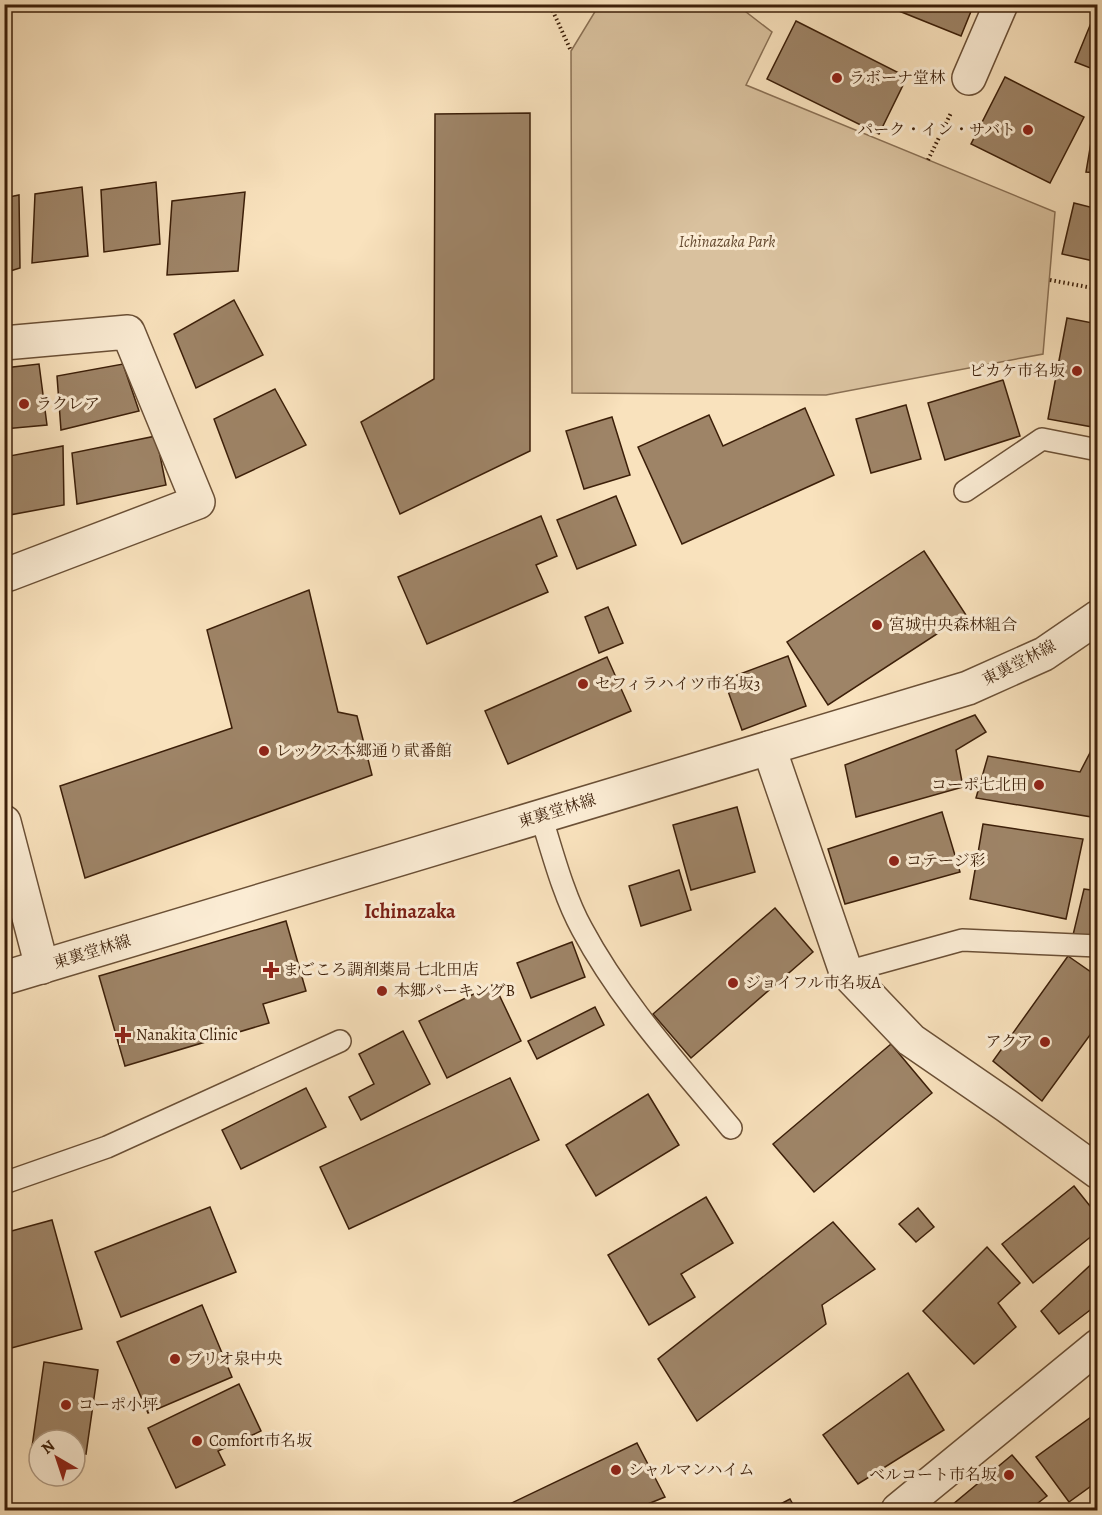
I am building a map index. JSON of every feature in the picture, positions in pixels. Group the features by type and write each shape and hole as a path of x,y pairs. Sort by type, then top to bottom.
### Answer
{"street":[{"path":"969,78 1000,4"},
{"path":"4,343 128,332 198,502 9,574 4,573"},
{"name":"東裏堂林線","path":"4,978 968,688 1044,654 1098,617"},
{"path":"769,748 846,972 911,1040 1098,1172"},
{"path":"4,822 42,967"},
{"path":"898,1510 1098,1346"}],"lane":[{"path":"965,491 1042,439 1098,450"},
{"path":"541,816 556,865 581,928 620,990 654,1036 731,1128"},
{"path":"846,972 962,940 1098,946"},
{"path":"4,1183 106,1147 340,1041"}],"path":[{"path":"547,4 551,7 571,51"},
{"path":"928,160 969,78"},
{"path":"1050,280 1098,289"}],"green space":[{"name":"Ichinazaka Park","path":"599,5 737,5 772,32 746,85 1055,212 1043,354 826,395 572,393 571,51"}],"building":[{"path":"902,4 974,4 961,36 899,11"},
{"path":"1098,6 1098,71 1075,62"},
{"name":"ラボーナ堂林","path":"796,21 907,77 879,134 767,79"},
{"name":"パーク・イン・サバト","path":"1005,77 1084,117 1050,183 971,144"},
{"path":"1098,107 1098,173 1086,172"},
{"path":"530,113 530,451 400,514 361,422 434,379 435,114"},
{"path":"156,182 160,244 104,252 101,190"},
{"path":"82,187 88,256 32,263 35,194"},
{"path":"245,192 238,271 167,275 172,201"},
{"path":"19,195 20,268 4,273 4,198"},
{"path":"1074,203 1098,209 1098,262 1062,254"},
{"path":"234,300 263,355 196,388 174,334"},
{"name":"ピカケ市名坂","path":"1067,318 1098,324 1098,428 1048,419"},
{"path":"39,364 47,425 4,429 4,368"},
{"path":"123,364 139,411 61,430 57,376"},
{"path":"1003,380 1020,436 945,460 928,403"},
{"path":"275,389 306,445 236,478 214,419"},
{"path":"906,405 921,459 871,473 856,419"},
{"path":"805,408 834,475 682,544 638,447 709,415 723,446"},
{"path":"612,417 630,475 584,489 566,431"},
{"path":"156,436 166,485 77,504 72,453"},
{"path":"63,446 64,505 4,516 4,457"},
{"path":"616,496 636,545 577,569 557,520"},
{"path":"541,516 557,556 536,565 548,592 427,644 398,577"},
{"path":"924,551 966,615 828,705 787,642"},
{"name":"レックス本郷通り貮番館","path":"309,590 338,712 357,716 372,775 85,878 60,786 232,728 207,630"},
{"path":"608,607 623,643 599,653 585,617"},
{"path":"788,656 806,706 742,730 724,680"},
{"name":"セフィラハイツ市名坂3","path":"607,657 631,711 508,764 485,711"},
{"path":"975,715 986,732 956,750 963,787 856,817 845,765"},
{"name":"コーポ七北田","path":"1091,751 1098,753 1098,818 976,798 988,756 1080,772"},
{"path":"737,807 755,872 691,890 673,825"},
{"name":"コテージ彩","path":"942,812 960,872 845,904 828,849"},
{"path":"983,824 1083,839 1066,919 970,899"},
{"path":"679,870 691,910 641,926 629,886"},
{"path":"1084,889 1098,891 1098,938 1073,935"},
{"name":"ジョイフル市名坂A","path":"775,908 813,952 691,1058 653,1014"},
{"path":"286,921 306,991 263,1004 269,1023 125,1066 99,976"},
{"path":"572,942 585,977 531,998 517,963"},
{"name":"アクア","path":"1068,956 1098,977 1098,1024 1042,1101 993,1061"},
{"path":"494,984 521,1041 447,1078 419,1021"},
{"path":"595,1007 604,1025 537,1059 528,1041"},
{"path":"403,1031 430,1084 361,1120 349,1097 374,1084 359,1054"},
{"path":"891,1044 932,1093 814,1192 773,1144"},
{"path":"510,1078 539,1140 349,1229 320,1167"},
{"path":"306,1088 326,1127 241,1169 222,1130"},
{"path":"648,1094 679,1145 596,1196 566,1145"},
{"path":"1074,1186 1098,1216 1098,1231 1033,1283 1002,1244"},
{"path":"706,1197 733,1243 681,1274 695,1297 649,1325 608,1255"},
{"path":"210,1207 236,1272 121,1317 95,1252"},
{"path":"918,1208 934,1227 916,1242 899,1224"},
{"path":"52,1220 82,1329 4,1350 4,1233"},
{"path":"833,1222 875,1269 822,1305 826,1324 697,1421 658,1359"},
{"path":"987,1247 1020,1283 998,1303 1016,1327 974,1364 923,1311"},
{"path":"1098,1258 1098,1304 1059,1334 1041,1311"},
{"name":"ブリオ泉中央","path":"202,1305 232,1377 148,1413 117,1342"},
{"name":"コーポ小坪","path":"44,1362 98,1370 87,1447 87,1428 35,1428"},
{"path":"908,1373 944,1430 858,1484 823,1435"},
{"name":"Comfort市名坂","path":"239,1384 261,1431 218,1451 225,1465 176,1488 148,1428"},
{"path":"1098,1412 1098,1481 1069,1502 1036,1457"},
{"name":"シャルマンハイム","path":"637,1443 665,1497 633,1510 497,1510"},
{"name":"ベルコート市名坂","path":"1012,1455 1047,1496 1029,1510 946,1510"},
{"path":"790,1499 796,1510 769,1510"}],"place":[{"name":"ラボーナ堂林","path":"837,78"},
{"name":"パーク・イン・サバト","path":"1028,130"},
{"name":"ピカケ市名坂","path":"1077,371"},
{"name":"ラクレア","path":"24,404"},
{"name":"宮城中央森林組合","path":"877,625"},
{"name":"セフィラハイツ市名坂3","path":"583,684"},
{"name":"レックス本郷通り貮番館","path":"264,751"},
{"name":"コーポ七北田","path":"1039,785"},
{"name":"コテージ彩","path":"894,861"},
{"name":"まごころ調剤薬局 七北田店","path":"271,970"},
{"name":"ジョイフル市名坂A","path":"733,983"},
{"name":"本郷パーキングB","path":"382,991"},
{"name":"Nanakita Clinic","path":"123,1035"},
{"name":"アクア","path":"1045,1042"},
{"name":"ブリオ泉中央","path":"175,1359"},
{"name":"コーポ小坪","path":"66,1405"},
{"name":"Comfort市名坂","path":"197,1441"},
{"name":"シャルマンハイム","path":"616,1470"},
{"name":"ベルコート市名坂","path":"1009,1475"}],"district":[{"name":"Ichinazaka","path":"410,911"}]}
